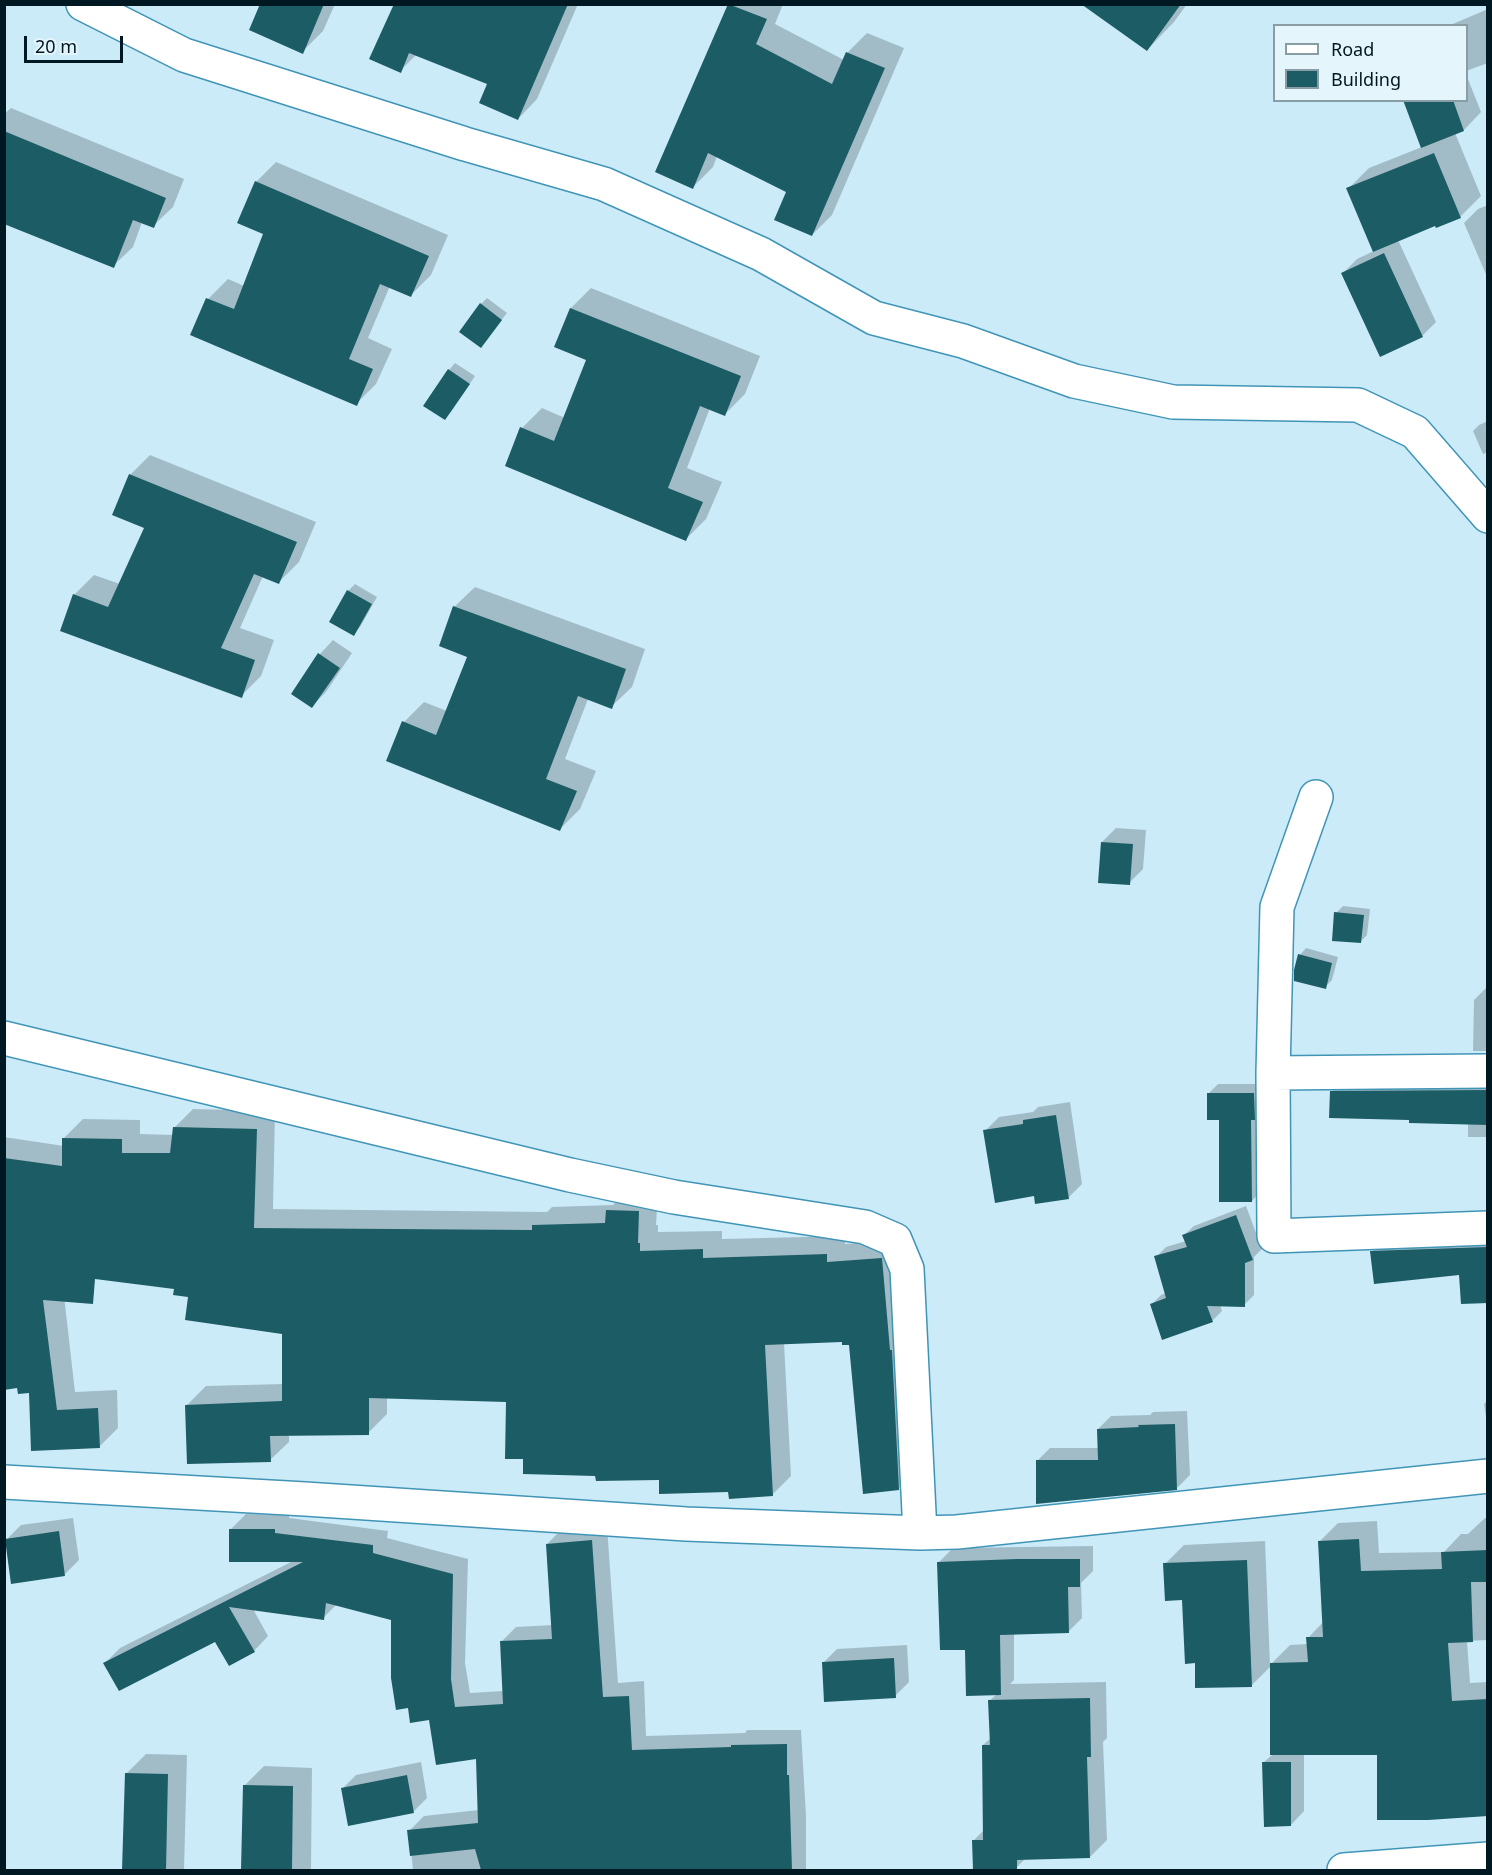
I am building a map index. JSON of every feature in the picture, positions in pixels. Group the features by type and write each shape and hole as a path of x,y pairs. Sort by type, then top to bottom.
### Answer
{"street":[{"path":"83,4 184,55 465,144 604,184 761,254 874,318 963,341 1074,381 1173,402 1358,405 1415,432 1488,516"},
{"path":"1316,797 1277,907 1273,1073 1274,1236 1488,1228"},
{"path":"4,1038 570,1175 674,1197 865,1227 895,1240 907,1269 920,1533"},
{"path":"1273,1073 1488,1071"},
{"path":"4,1482 687,1524 920,1533 957,1532 1488,1476"},
{"path":"1344,1870 1488,1859"}],"building":[{"path":"260,4 324,4 303,54 249,30"},
{"path":"394,4 568,4 518,120 479,103 487,84 409,53 401,73 369,59"},
{"path":"728,4 767,19 756,44 832,84 846,52 885,68 812,236 774,220 786,192 708,153 693,189 655,172"},
{"path":"1081,4 1181,4 1147,51"},
{"path":"1404,102 1454,102 1464,131 1421,148"},
{"path":"4,131 166,198 154,228 133,220 114,268 4,224"},
{"path":"1434,153 1461,218 1436,228 1435,226 1373,252 1346,188"},
{"path":"255,181 429,256 411,297 380,284 349,359 373,369 357,406 190,335 206,298 234,309 263,234 237,223"},
{"path":"1384,253 1423,337 1380,357 1341,273"},
{"path":"480,303 502,320 481,348 459,332"},
{"path":"570,308 741,376 725,416 700,406 668,488 703,502 686,541 505,466 520,427 554,441 586,360 554,347"},
{"path":"448,369 470,384 445,420 423,406"},
{"path":"129,474 297,542 279,584 254,574 221,648 255,660 242,698 60,631 73,594 108,607 144,528 112,515"},
{"path":"347,590 372,604 354,636 329,622"},
{"path":"453,606 626,669 612,709 578,696 546,779 577,791 560,831 386,761 402,721 436,735 467,657 439,646"},
{"path":"318,653 340,668 312,708 291,694"},
{"path":"1101,842 1133,844 1130,885 1098,883"},
{"path":"1334,912 1364,915 1361,943 1332,941"},
{"path":"1298,954 1332,963 1326,989 1294,981"},
{"path":"1488,1090 1488,1125 1329,1118 1330,1091"},
{"path":"1207,1093 1254,1093 1255,1120 1251,1120 1252,1202 1219,1202 1219,1120 1207,1120"},
{"path":"1056,1115 1069,1199 1035,1204 1034,1196 995,1203 983,1130 1023,1124 1023,1120"},
{"path":"173,1127 257,1129 254,1228 532,1230 532,1225 605,1223 606,1210 639,1211 640,1251 703,1249 703,1258 827,1254 827,1262 882,1258 890,1350 892,1350 899,1490 863,1494 849,1345 842,1345 842,1342 765,1345 773,1496 729,1499 728,1492 659,1494 659,1480 596,1481 595,1476 523,1474 523,1459 505,1459 506,1402 369,1398 369,1435 270,1436 271,1462 187,1464 185,1405 282,1401 282,1334 185,1320 188,1297 173,1295 174,1289 95,1279 93,1304 43,1300 57,1410 98,1408 100,1448 31,1451 29,1393 18,1394 17,1388 4,1390 4,1158 62,1166 62,1138 122,1139 122,1153 170,1153"},
{"path":"1236,1215 1253,1260 1245,1263 1245,1307 1207,1306 1213,1322 1162,1340 1150,1304 1166,1298 1154,1256 1187,1247 1182,1235"},
{"path":"1488,1247 1488,1303 1461,1304 1459,1275 1374,1284 1370,1251"},
{"path":"1175,1424 1177,1490 1036,1504 1036,1460 1098,1460 1097,1429"},
{"path":"229,1529 275,1529 275,1533 373,1545 373,1553 453,1574 451,1679 455,1707 503,1704 500,1641 552,1639 546,1544 592,1540 603,1697 629,1696 632,1750 787,1744 792,1870 481,1870 475,1849 410,1856 407,1830 478,1823 476,1759 436,1765 429,1720 410,1723 408,1708 396,1710 391,1678 391,1620 326,1603 324,1620 229,1607 255,1652 229,1666 215,1642 119,1691 103,1663 303,1562 229,1562"},
{"path":"59,1531 65,1576 11,1584 5,1539"},
{"path":"1359,1539 1361,1571 1442,1569 1441,1552 1488,1550 1488,1582 1471,1582 1473,1642 1448,1643 1452,1701 1488,1699 1488,1816 1428,1820 1377,1820 1377,1755 1270,1755 1270,1663 1308,1662 1306,1637 1323,1637 1318,1541"},
{"path":"1080,1559 1080,1587 1068,1587 1069,1633 1000,1635 1001,1695 966,1696 965,1650 940,1650 937,1562"},
{"path":"1247,1560 1252,1687 1195,1688 1195,1663 1185,1664 1182,1600 1165,1601 1163,1563"},
{"path":"894,1658 896,1698 824,1702 822,1662"},
{"path":"1090,1698 1091,1757 1087,1757 1090,1858 1017,1860 1017,1869 973,1870 972,1840 983,1840 982,1745 990,1745 988,1700"},
{"path":"1262,1762 1291,1762 1291,1826 1264,1827"},
{"path":"125,1773 168,1774 166,1870 122,1870"},
{"path":"407,1775 414,1813 348,1826 341,1788"},
{"path":"243,1785 293,1786 292,1870 241,1870"}]}
